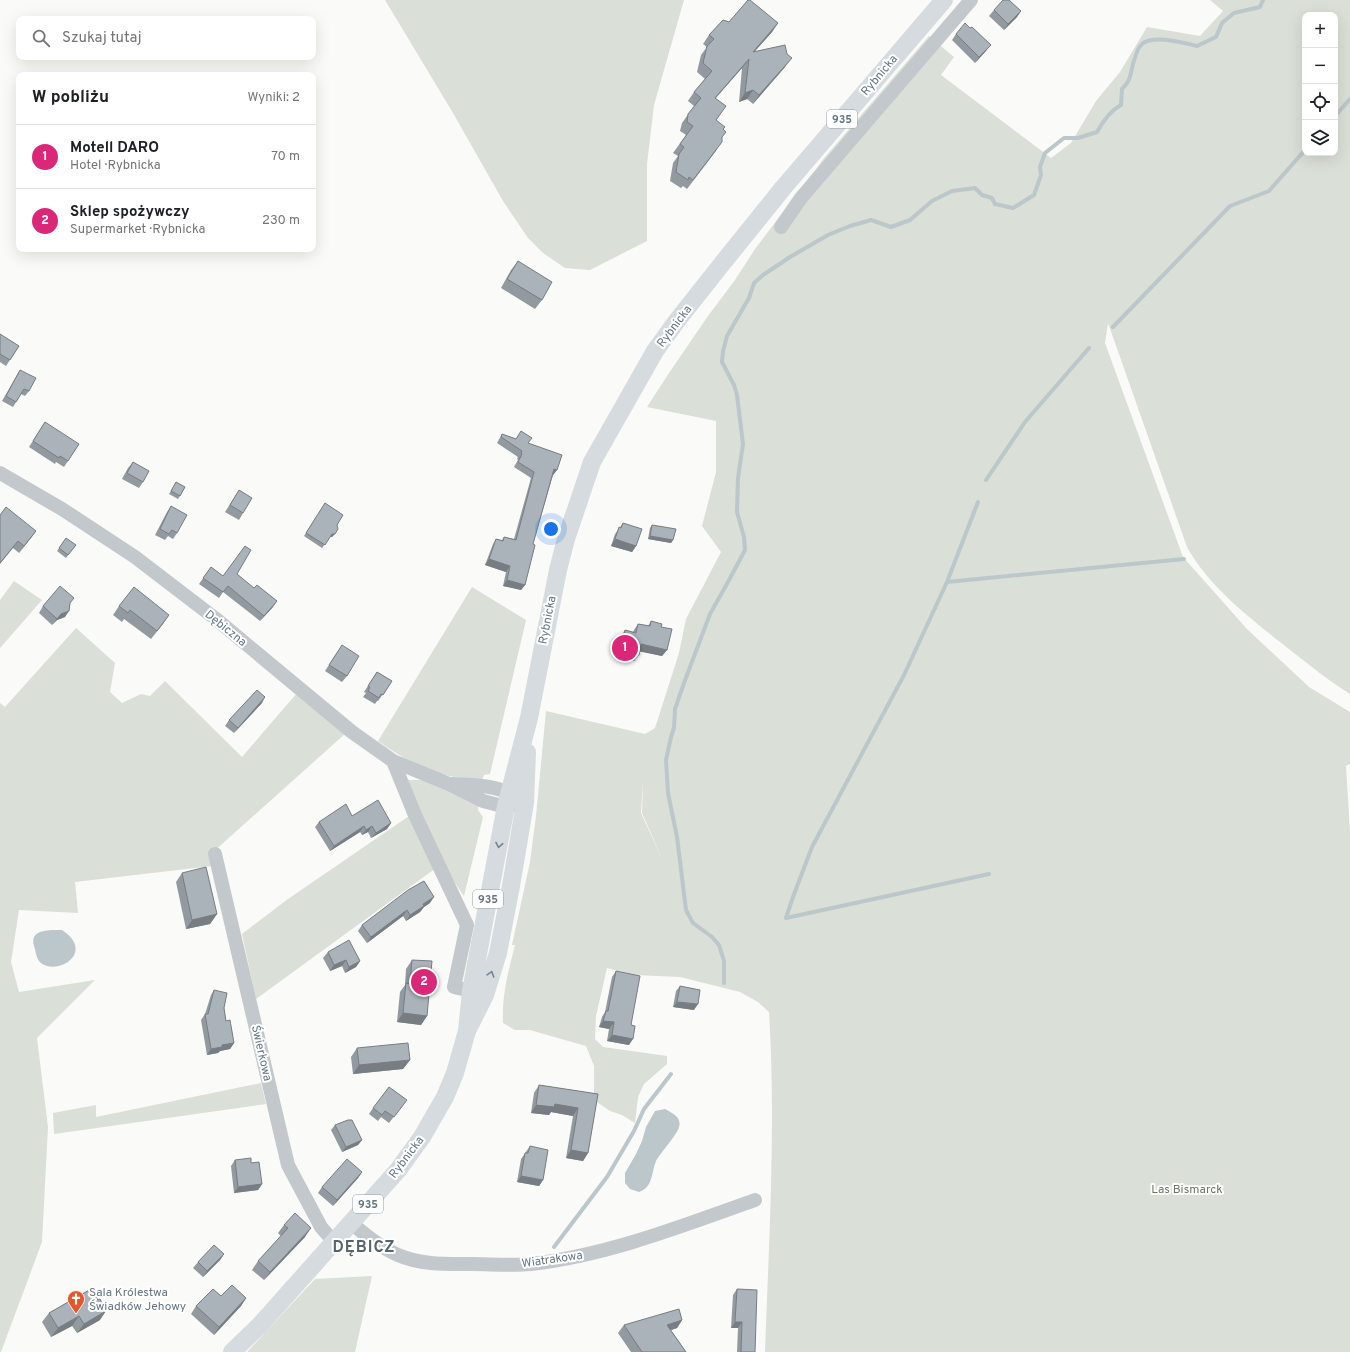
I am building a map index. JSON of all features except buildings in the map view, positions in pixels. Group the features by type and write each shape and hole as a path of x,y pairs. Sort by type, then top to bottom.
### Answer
{"main road":[{"name":"Rybnicka","path":"232,1352 260,1325 398,1170 433,1120 455,1073 478,993 508,799 528,718 558,570 566,538 592,462 655,351 721,265 769,206 944,0"},
{"name":"Rybnicka","path":"478,993 498,953 504,925 525,802 528,718"}],"street":[{"path":"780,227 801,198 971,0"},
{"name":"Dębiczna","path":"0,473 62,509 135,557 216,619 352,732 393,761 450,784 479,785 500,789 508,799 525,802"},
{"path":"393,761 415,815 467,925 454,987 478,993"},
{"name":"Świerkowa","path":"216,854 288,1165 321,1227 334,1242"},
{"name":"Wiatrakowa","path":"351,1223 380,1246 412,1260 439,1264 529,1264 578,1257 621,1245 755,1200"}],"green space":[{"path":"385,0 684,0 654,105 647,164 647,241 590,270 565,268 543,253 528,238 503,201 453,113"},
{"name":"Las Bismarck","path":"1210,0 1350,0 1350,694 1276,639 1239,608 1205,574 1187,547 1108,323 1105,343 1183,557 1247,629 1309,687 1350,712 1350,764 1346,766 1350,831 1350,1352 765,1352 772,1139 769,1012 758,1002 740,992 680,977 634,975 607,968 596,1016 595,1039 603,1047 667,1056 667,1064 644,1084 638,1097 635,1123 622,1115 610,1111 594,1100 594,1066 586,1046 530,1030 515,1030 503,1023 505,993 515,945 512,945 530,862 546,711 645,734 655,728 679,653 686,619 721,552 702,526 716,472 716,421 647,407 755,249 825,157 929,36 954,57 941,75 1051,158 1071,143 1096,101 1120,72 1147,27 1200,36 1223,11","holes":["643,780 642,813 664,863 641,813"]},
{"path":"14,581 42,600 0,648 0,600"},
{"path":"472,587 526,620 490,774 484,775 482,780 450,776 427,769 401,756 378,741"},
{"path":"76,628 115,663 110,692 122,703 141,694 150,696 165,681 242,757 297,693 346,733 212,853 212,866 75,882 78,913 19,910 11,962 19,992 95,980 37,1038 48,1127 42,1242 0,1352 0,703 5,707"},
{"path":"407,780 425,780 478,804 478,810 483,817 464,896 443,866"},
{"path":"412,814 436,868 256,999 242,934 288,899"},
{"path":"261,1083 266,1104 54,1134 53,1113 96,1105 96,1117"},
{"path":"372,1276 355,1352 247,1352 315,1279"}],"shaded area":[{"path":"51,930 62,930 74,942 76,949 73,957 65,964 55,967 41,963 36,955 33,942 36,934"},
{"path":"665,1109 678,1118 680,1124 678,1130 656,1161 651,1180 647,1187 639,1192 630,1189 625,1183 625,1173 636,1154 646,1127 655,1111"}],"waterway":[{"path":"724,983 724,961 719,945 712,937 693,923 686,910 677,837 668,793 666,760 674,728 675,709 684,683 710,614 745,550 744,537 737,512 738,478 743,444 737,395 734,385 722,362 727,336 749,298 754,283 763,275 790,257 828,235 850,226 871,220 891,227 910,220 932,201 952,191 975,188 982,195 992,198 995,204 1013,208 1034,195 1041,175 1040,167 1045,153 1064,138 1078,138 1097,132 1113,110 1121,105 1122,89 1129,80 1136,53 1142,44 1147,41 1161,39 1197,46 1216,37 1222,23 1234,13 1260,7 1263,0"},
{"path":"1338,113 1350,99"},
{"path":"1113,327 1230,206 1269,191 1302,153"},
{"path":"986,480 1025,422 1089,348"},
{"path":"978,502 947,582 904,675 812,847 786,918 989,874"},
{"path":"947,582 1184,559"},
{"path":"554,1247 607,1177 634,1131 644,1109 671,1074"}],"place":[{"name":"Motell DARO","path":"625,648"},
{"name":"Sklep spożywczy","path":"424,982"},
{"name":"Sala Królestwa Świadków Jehowy","path":"76,1314"}],"district":[{"name":"DĘBICZ","path":"364,1246"}]}
